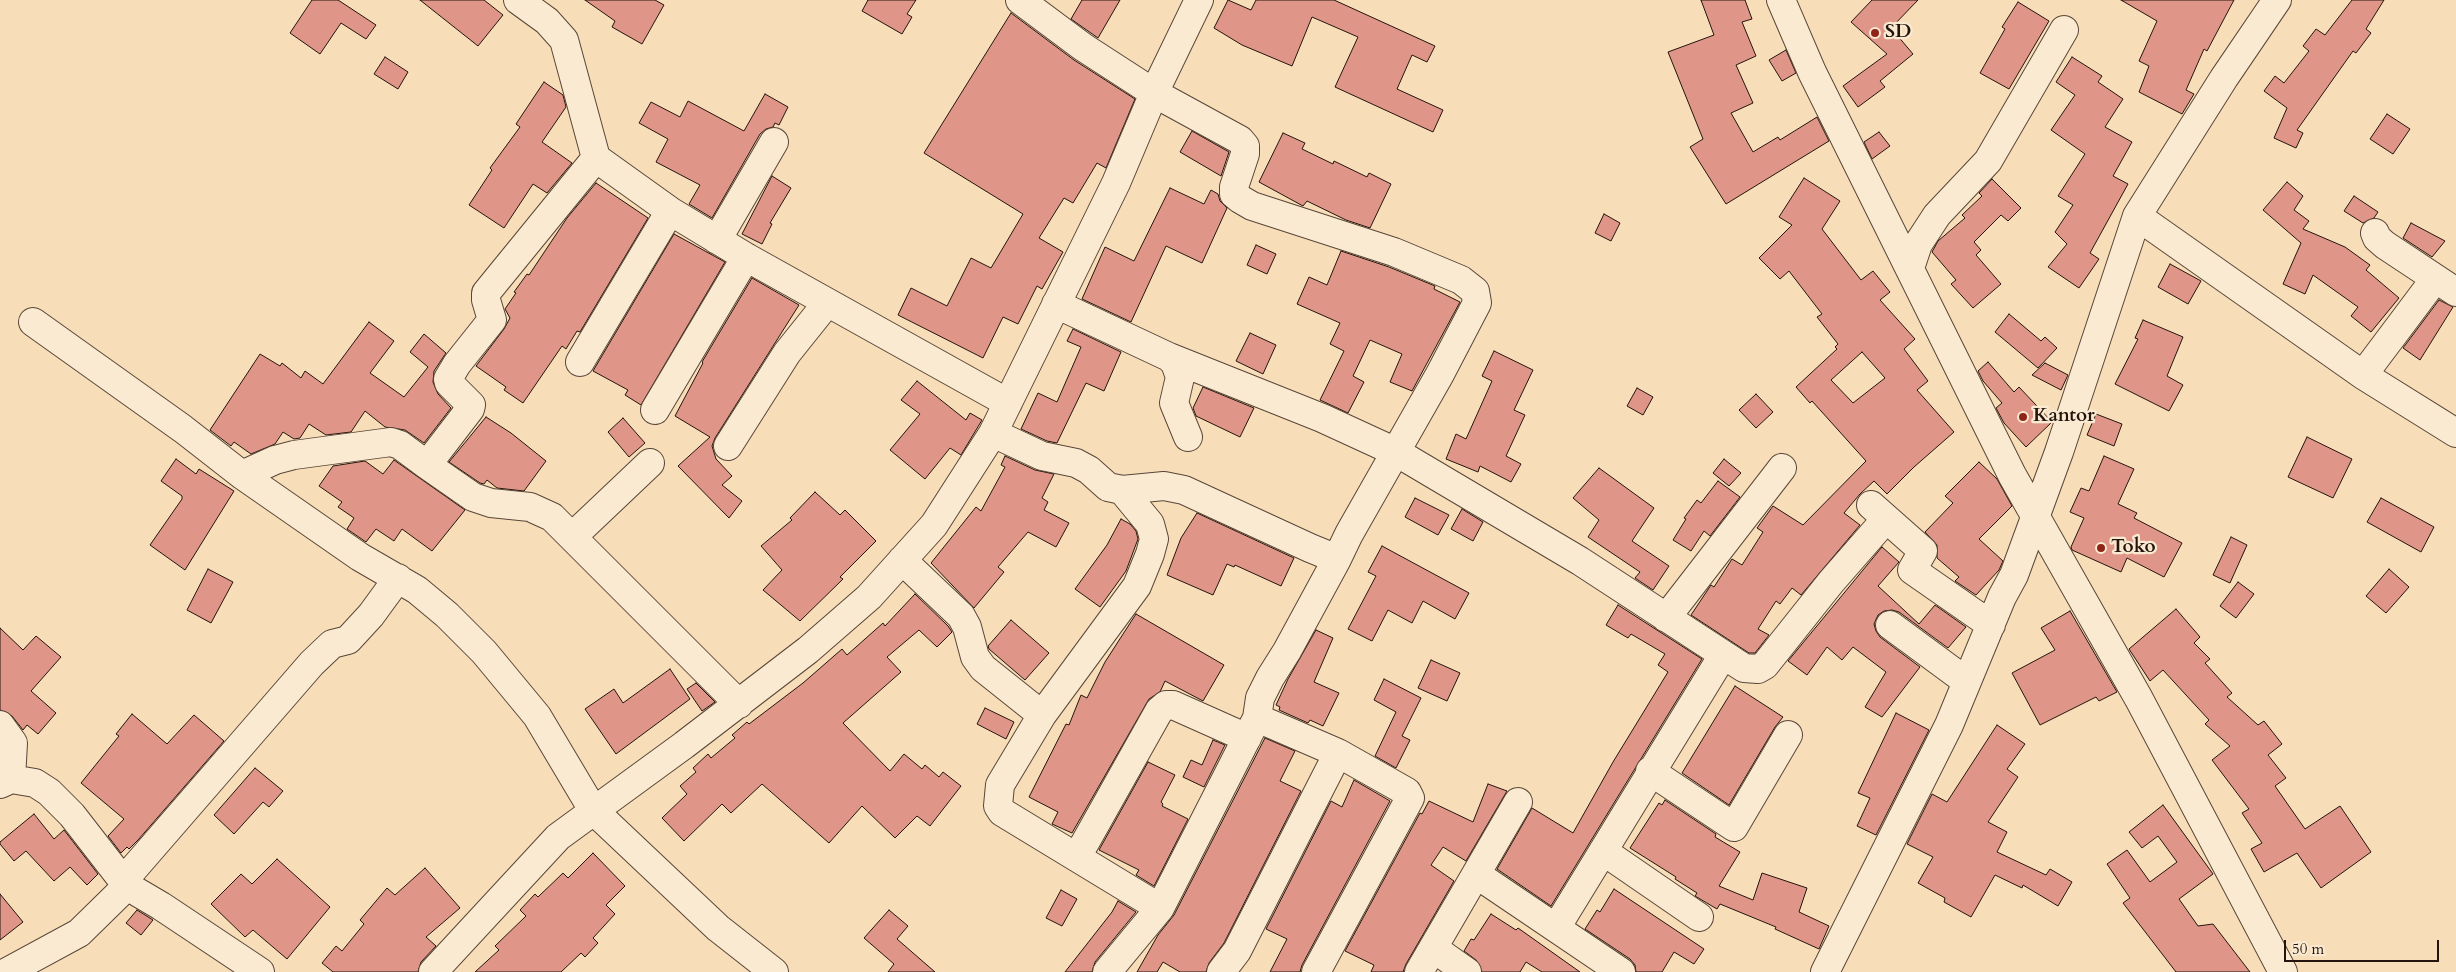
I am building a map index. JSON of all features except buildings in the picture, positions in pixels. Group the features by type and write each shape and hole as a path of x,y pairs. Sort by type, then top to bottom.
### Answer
{"street":[{"path":"518,0 548,21 564,40 596,158 670,211 717,240 827,303 1008,402"},
{"path":"1020,0 1083,47 1154,93 1226,131 1246,146 1234,187 1234,194 1240,199 1269,212 1394,252 1462,280 1474,291 1477,303 1270,678 1260,698 1252,728 1160,908 1106,972"},
{"path":"434,972 558,837 739,704 808,650 869,596 934,525 993,433 1116,183 1154,93 1199,0"},
{"path":"1781,0 1812,72 2007,466 2139,699 2284,972"},
{"path":"1825,972 1949,725 2002,597 2014,575 2059,452 2137,216 2224,78 2277,0"},
{"path":"1910,268 1918,244 1937,215 1988,161 2064,30"},
{"path":"717,240 774,142"},
{"path":"427,465 470,409 471,405 449,383 448,379 456,364 492,320 486,300 486,293 596,158"},
{"path":"580,362 670,211"},
{"path":"2137,216 2363,375 2456,433"},
{"path":"2363,375 2446,286 2384,245 2374,232"},
{"path":"655,410 746,257"},
{"path":"728,446 787,353 827,303"},
{"path":"1056,304 1169,357 1322,418 1396,452 1580,561 1744,668 1758,669 1765,665 1831,582 1878,512 1923,551 1912,570 1991,625"},
{"path":"33,322 360,557 418,590 447,615 484,652 537,716 593,810 718,928 774,972"},
{"path":"1169,357 1175,364 1180,378 1174,403 1188,437"},
{"path":"993,433 1042,456 1076,463 1090,470 1108,487 1122,490 1164,486 1184,490 1337,559"},
{"path":"242,474 275,460 294,455 391,442 400,445 474,497 490,503 530,507 552,518 739,704"},
{"path":"2007,466 2023,472 2038,471 2059,452"},
{"path":"572,537 650,463"},
{"path":"1666,618 1782,468"},
{"path":"1122,490 1150,524 1154,539 1150,554 1137,586 1042,715 1000,785 998,806 1002,812 1160,908"},
{"path":"902,560 961,616 967,627 975,657 983,668 1042,715"},
{"path":"7,972 79,933 125,884 312,663 332,644 348,640 371,615 398,578"},
{"path":"1890,625 1966,681"},
{"path":"1556,928 1650,771 1723,655"},
{"path":"1077,857 1159,711 1166,705 1338,754 1407,792 1410,798 1316,972"},
{"path":"0,725 13,743 5,781 36,783 50,792 72,815 125,884 162,906 260,972"},
{"path":"1650,771 1734,826 1788,735"},
{"path":"1220,972 1237,950 1338,754"},
{"path":"1419,972 1518,802"},
{"path":"593,810 788,972"},
{"path":"1603,851 1698,917"},
{"path":"1476,874 1621,972"},
{"path":"1434,948 1467,972"}],"place":[{"name":"SD","path":"1875,33"},
{"name":"Kantor","path":"2023,417"},
{"name":"Toko","path":"2101,548"}]}
